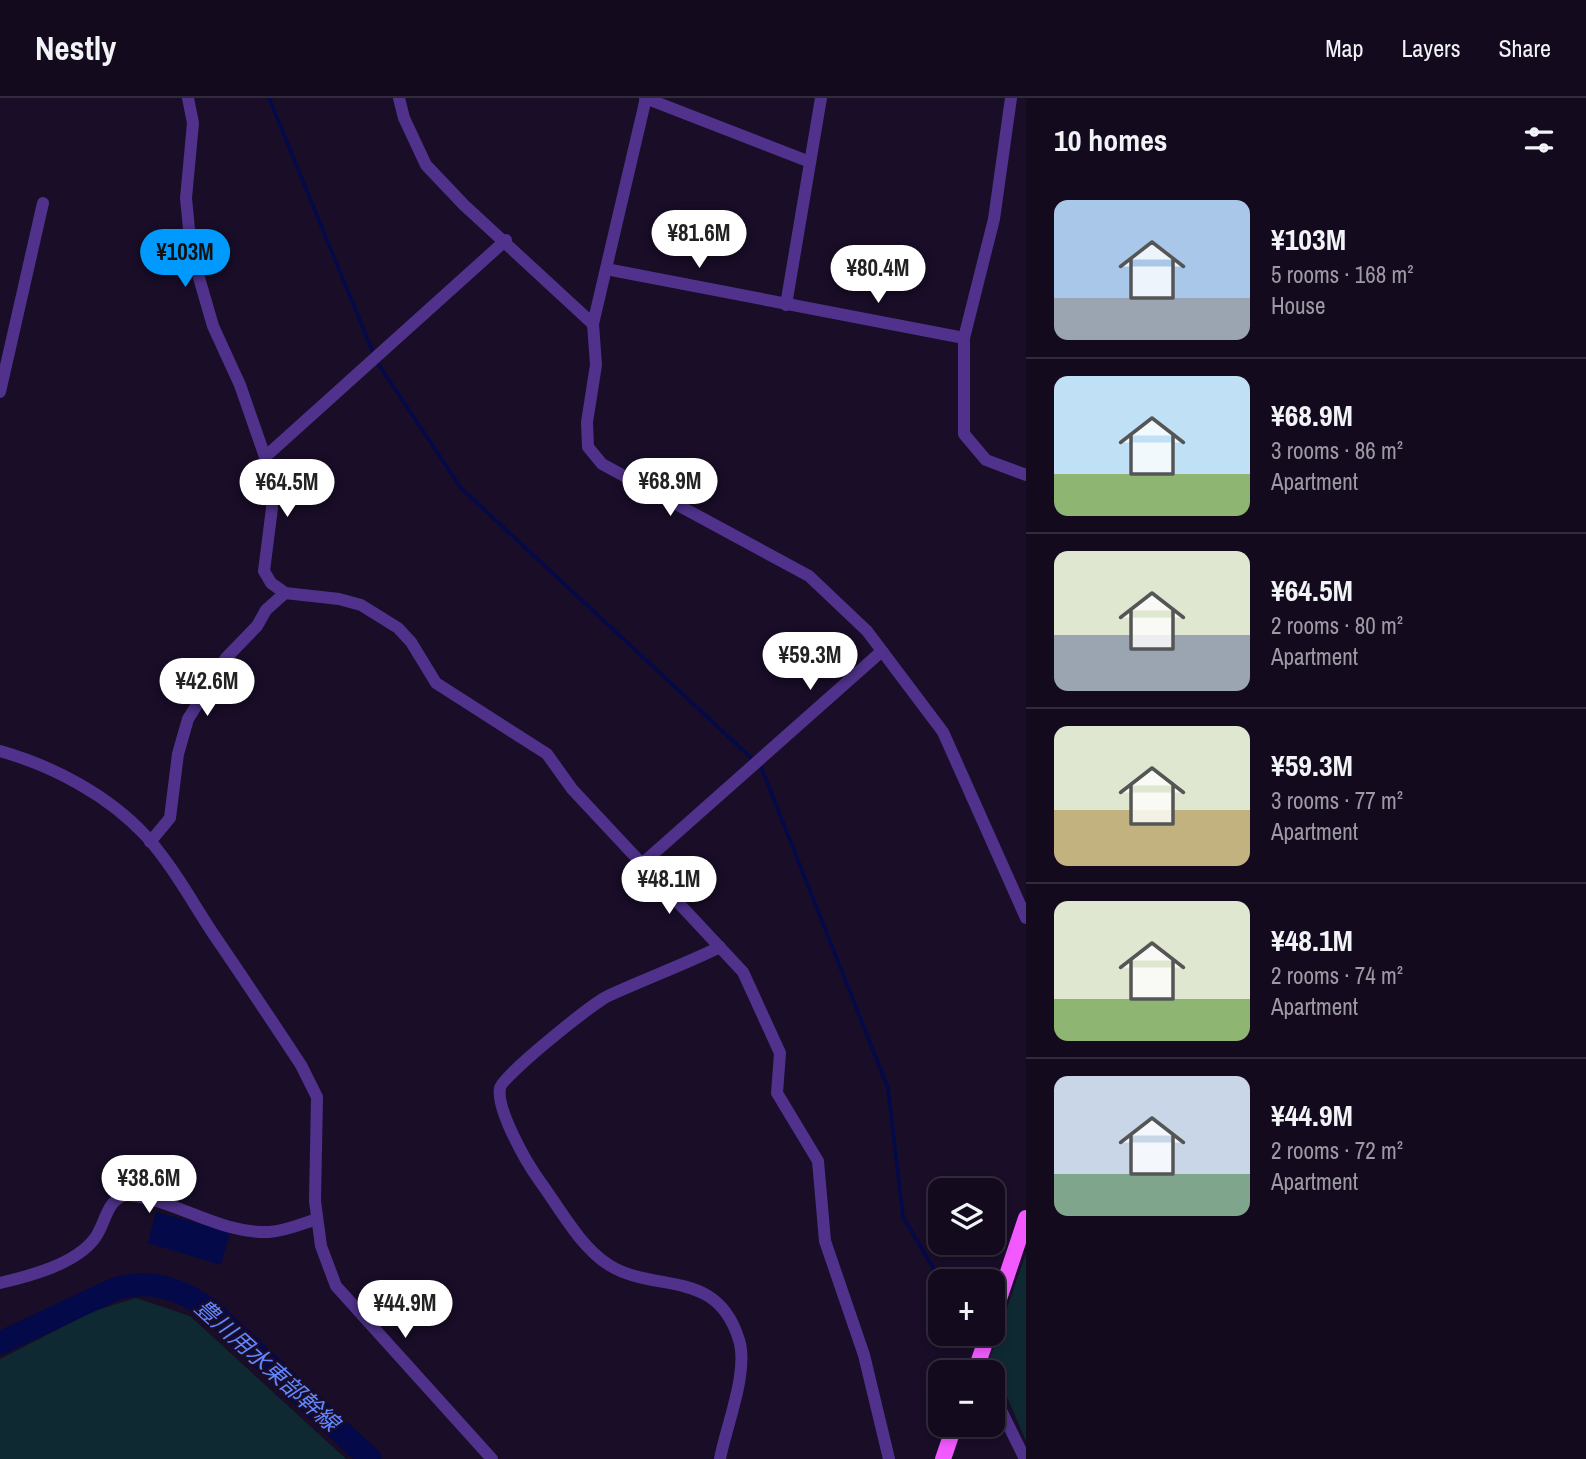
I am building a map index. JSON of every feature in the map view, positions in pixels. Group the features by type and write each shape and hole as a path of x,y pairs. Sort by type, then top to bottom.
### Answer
{"main road":[{"path":"1005,1281 1026,1218"},
{"path":"943,1459 951,1437"}],"street":[{"path":"188,98 192,123 186,198 191,250 213,326 240,386 271,474 272,509 264,571 271,583 285,593 339,599 382,616 411,642 436,683 547,754 572,789 644,862 743,972 774,1034 781,1062 777,1093 818,1161 825,1241 864,1355 889,1459"},
{"path":"399,98 404,118 426,165 464,205 506,240 593,324"},
{"path":"810,162 645,98 593,324 596,365 587,422 588,447 602,464 809,576 859,623 923,701 943,732 1026,918"},
{"path":"786,305 821,98"},
{"path":"1011,98 994,219 964,338 964,434 986,460 1026,475"},
{"path":"0,391 43,203"},
{"path":"265,457 506,240"},
{"path":"606,269 964,338"},
{"path":"150,842 170,818 178,754 188,719 226,658 257,625 266,610 285,593"},
{"path":"644,862 881,651"},
{"path":"0,751 30,760 66,776 102,800 150,842 301,1065 317,1097 313,1165 317,1219 328,1270 342,1295 492,1459"},
{"path":"720,947 596,1003 505,1078 500,1089 500,1100 512,1132 532,1170 584,1241 607,1264 627,1275 679,1282 697,1289 714,1300 727,1317 739,1340 741,1366 720,1459"},
{"path":"0,1283 60,1263 81,1251 95,1239 112,1204 126,1195 159,1200 239,1230 283,1230 317,1219"},
{"path":"1005,1418 1025,1459"}],"shaded area":[{"path":"156,1212 230,1232 221,1265 148,1243"},
{"path":"1026,1253 1026,1441 1005,1392 1005,1360 991,1360 990,1357 994,1346 1005,1346 1005,1314"},
{"path":"136,1298 190,1316 346,1459 0,1459 0,1359 94,1311"}],"waterway":[{"path":"269,98 374,355"},
{"path":"377,362 461,488 761,767 888,1088 903,1217 934,1269"},
{"name":"豊川用水東部幹線","path":"0,1343 115,1289 154,1285 177,1291 211,1311 370,1459"}]}
